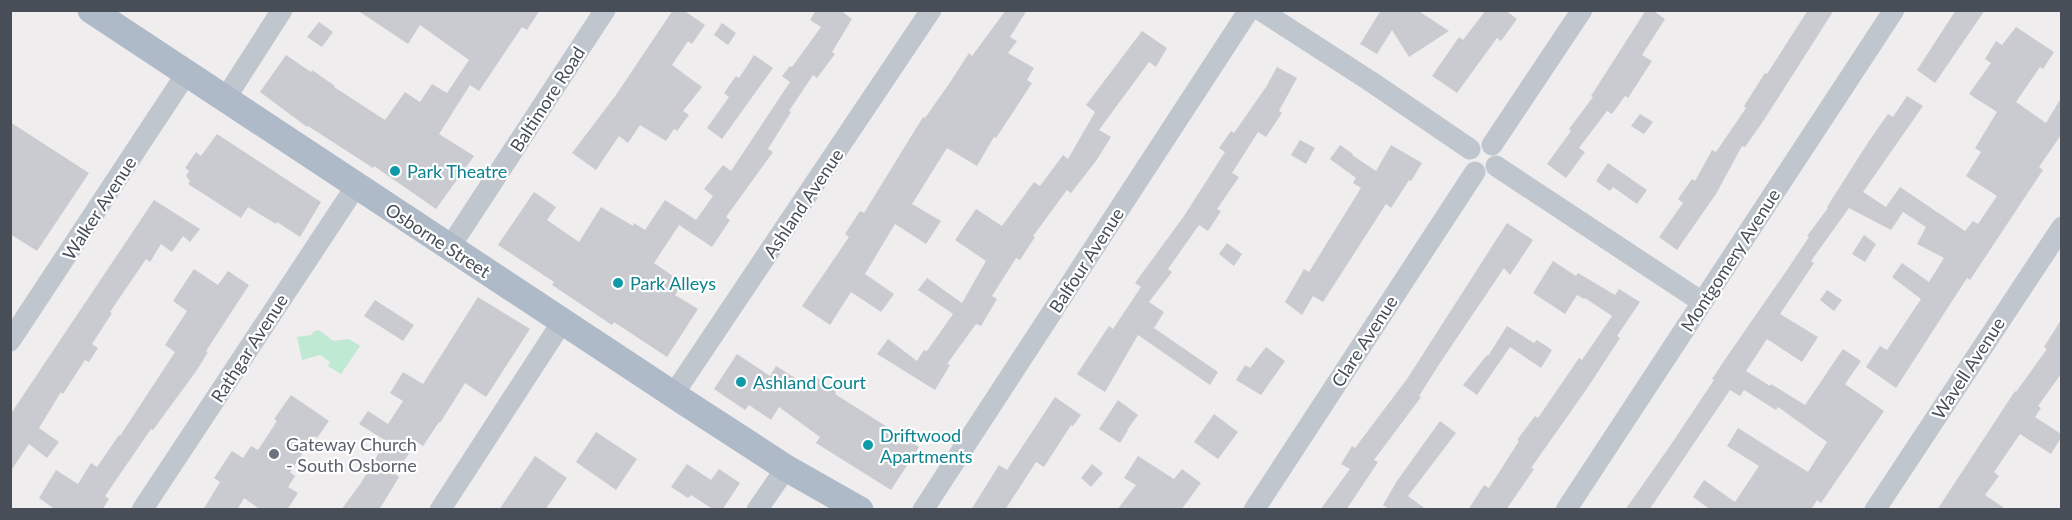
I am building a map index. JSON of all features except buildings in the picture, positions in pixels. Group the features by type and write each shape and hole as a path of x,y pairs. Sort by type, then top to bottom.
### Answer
{"main road":[{"name":"Osborne Street","path":"91,10 786,468 860,510"},
{"name":"Osborne Street","path":"786,468 836,510"}],"street":[{"path":"225,99 282,10"},
{"name":"Baltimore Road","path":"450,247 606,10"},
{"name":"Ashland Avenue","path":"674,395 931,10"},
{"name":"Balfour Avenue","path":"923,510 1249,10"},
{"path":"1260,10 1371,81 1470,149"},
{"path":"1492,145 1582,10"},
{"name":"Montgomery Avenue","path":"1566,510 1894,10"},
{"name":"Walker Avenue","path":"10,341 186,74"},
{"path":"1480,142 1492,145 1499,154 1496,166 1486,173 1475,172 1469,164 1470,149 1480,142"},
{"path":"1496,166 1702,302"},
{"name":"Clare Avenue","path":"1254,510 1475,172"},
{"name":"Rathgar Avenue","path":"142,510 356,186"},
{"name":"Wavell Avenue","path":"1875,510 2061,227"},
{"path":"440,510 562,322"},
{"path":"757,510 786,468"}],"green space":[{"path":"319,330 333,341 349,339 360,346 341,374 328,366 330,362 320,355 302,360 297,337 312,335 313,332"}],"place":[{"name":"Park Theatre","path":"395,171"},
{"name":"Park Alleys","path":"618,283"},
{"name":"Ashland Court","path":"741,382"},
{"name":"Driftwood Apartments","path":"868,445"},
{"name":"Gateway Church - South Osborne","path":"274,454"}]}
